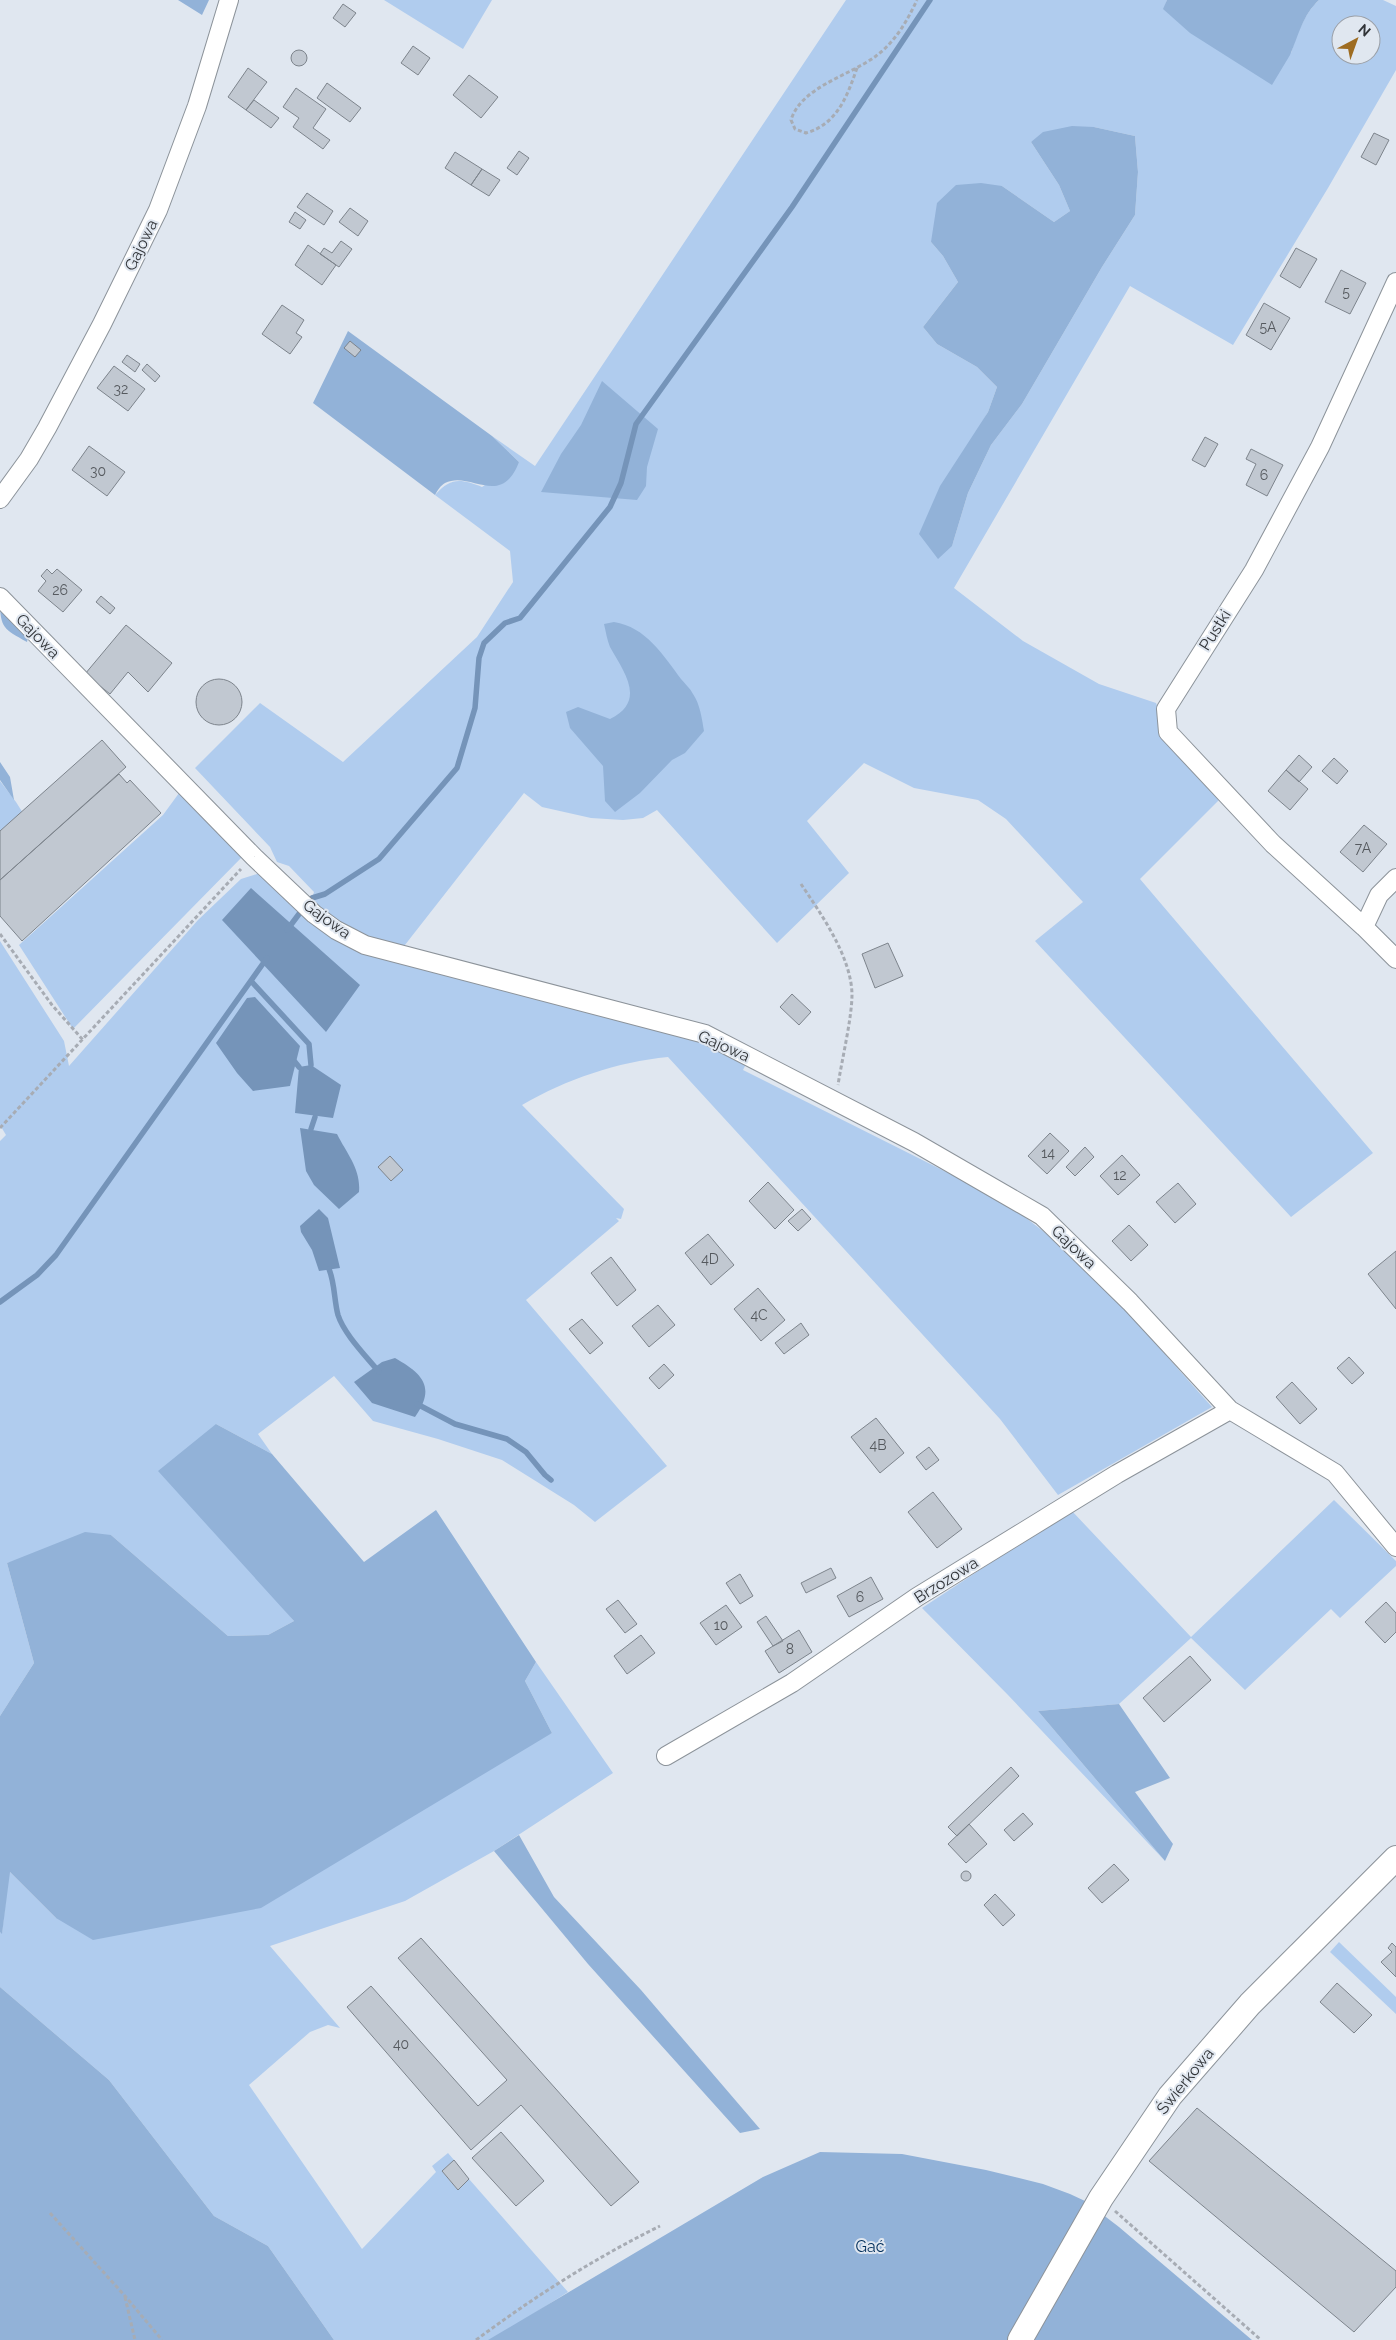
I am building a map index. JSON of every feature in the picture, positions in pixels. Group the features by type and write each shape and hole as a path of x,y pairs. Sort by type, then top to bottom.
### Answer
{"street":[{"name":"Gajowa","path":"0,499 29,459 47,428 102,324 158,210 197,106 229,0"},
{"name":"Pustki","path":"1396,282 1320,447 1254,570 1166,709 1168,732 1273,844 1364,927 1396,959"},
{"name":"Gajowa","path":"0,598 254,856 314,914 336,930 365,945 705,1034 914,1142 1042,1216 1130,1302 1230,1410 1335,1473 1396,1547"},
{"path":"1364,927 1379,895 1396,878"},
{"name":"Brzozowa","path":"666,1756 792,1684 918,1597 1109,1479 1230,1410"},
{"name":"Świerkowa","path":"1020,2340 1101,2198 1170,2096 1250,2004 1396,1858"}],"path":[{"path":"857,68 840,110 830,121 818,130 806,133 796,128 791,120 794,111 806,96 816,88 857,68 877,55 902,30 917,0"},
{"path":"0,1128 254,856"},
{"path":"801,884 828,926 847,968 852,994 838,1087 842,1104"},
{"path":"0,934 52,1004 83,1040"},
{"path":"1101,2198 1261,2340"},
{"path":"50,2213 162,2340"},
{"path":"476,2340 524,2305 638,2237 660,2226"},
{"path":"125,2296 135,2340"}],"shaded area":[{"path":"384,0 492,0 463,49"},
{"path":"846,0 1167,0 1164,9 1291,53 1305,18 1319,0 1383,0 1396,6 1396,70 1328,188 1233,345 1130,286 954,588 1023,641 1099,684 1156,703 1171,744 1222,797 1140,879 1373,1153 1291,1217 1035,941 1083,902 1006,819 978,800 914,788 864,763 807,821 849,873 777,943 657,810 643,818 623,820 591,818 542,807 524,793 401,950 352,932 331,918 312,898 314,892 289,866 277,862 270,847 195,768 260,703 343,762 477,637 513,582 510,551 435,495 451,482 462,481 482,487 519,462 492,436 535,466","holes":["1094,127 1135,136 1138,172 1135,215 1102,267 1022,404 991,445 968,493 952,546 971,441 988,412 997,387 977,367 937,344 923,327 958,282 943,256 931,242 1002,186 1054,222 1070,211 1059,185 1031,142"]},
{"path":"0,781 40,840 0,874"},
{"path":"182,789 243,856 73,1029 19,945 163,815"},
{"path":"260,873 277,891 311,918 607,1016 705,1043 747,1062 743,1070 1004,1201 1065,1248 1098,1279 1212,1407 1058,1495 1000,1419 668,1057 630,1063 593,1073 557,1087 522,1105 624,1209 621,1219 616,1218 619,1221 526,1300 667,1466 595,1522 574,1505 502,1460 438,1439 373,1421 334,1376 258,1434 272,1454 216,1424 284,1609 294,1621 268,1635 228,1636 111,1535 7,1563 34,1663 0,1716 0,1141 6,1135 0,1125 0,941 64,1041 69,1066 198,920 241,879"},
{"path":"251,888 360,985 326,1032 222,920"},
{"path":"255,997 300,1046 290,1086 253,1091 237,1073 216,1043 247,998"},
{"path":"311,1065 341,1085 333,1118 295,1113 299,1067"},
{"path":"300,1128 337,1134 356,1169 359,1192 339,1209 314,1185 306,1171"},
{"path":"319,1209 328,1218 340,1268 319,1271 312,1250 301,1232 300,1226"},
{"path":"395,1358 413,1370 423,1382 425,1397 415,1417 372,1403 354,1382 382,1362"},
{"path":"1334,1500 1396,1561 1396,1566 1340,1618 1331,1609 1245,1690 1191,1638 1119,1704 1038,1711 1165,1861 1008,1695 922,1608 1071,1510 1191,1637"},
{"path":"536,1662 613,1773 494,1851 405,1901 270,1946 340,2028 328,2025 310,2032 249,2085 362,2249 436,2172 432,2166 448,2153 454,2160 442,2171 457,2189 469,2179 568,2292 492,2340 334,2340 268,2246 214,2216 109,2080 0,1987 0,1932 2,1933 9,1871 56,1918 552,1733 525,1681"},
{"path":"1339,1942 1396,1997 1396,2014 1330,1952"}],"green space":[{"path":"178,0 209,0 202,15"},
{"path":"1167,0 1319,0 1305,19 1290,55 1272,85 1190,33 1163,9"},
{"path":"1072,126 1094,127 1135,136 1138,172 1135,215 1102,267 1022,404 991,445 968,493 952,546 938,559 919,534 940,486 988,412 997,387 977,367 937,344 923,327 958,282 943,256 931,242 937,203 956,185 981,183 1002,186 1054,222 1070,211 1059,185 1031,142 1043,132"},
{"path":"348,331 492,436 519,462 512,476 503,483 494,486 455,480 445,483 435,495 313,403"},
{"path":"602,381 658,429 647,467 646,486 637,500 541,492 561,454 581,425"},
{"path":"0,601 29,632 27,642 5,627 1,617"},
{"path":"614,622 635,630 653,643 695,698 704,731 685,753 672,760 640,793 615,812 605,801 603,766 570,728 566,712 578,707 610,719 621,712 628,704 630,695 626,676 610,647 604,624"},
{"path":"0,762 10,777 14,800 0,780"},
{"path":"216,1424 272,1454 364,1562 436,1510 536,1662 525,1681 552,1733 261,1908 93,1940 56,1918 10,1872 2,1934 0,1932 0,1716 34,1663 7,1563 85,1532 111,1535 228,1636 268,1635 294,1621 158,1471"},
{"path":"1119,1704 1170,1778 1135,1792 1173,1844 1165,1861 1038,1711"},
{"path":"519,1835 554,1897 641,1990 760,2129 740,2133 588,1964 494,1851"},
{"path":"0,1987 109,2080 214,2216 268,2246 334,2340 0,2340"},
{"name":"Gać","path":"820,2152 902,2154 986,2170 1043,2184 1070,2194 1085,2201 1119,2227 1252,2340 488,2340 763,2177"}],"building":[{"path":"343,4 356,13 345,27 333,18"},
{"path":"413,46 430,58 418,75 401,63"},
{"path":"299,50 305,52 307,58 305,64 299,66 293,64 291,58 293,52"},
{"path":"248,68 267,82 246,110 228,97"},
{"path":"469,75 498,97 481,118 453,95"},
{"path":"327,83 361,108 350,122 317,98"},
{"path":"296,88 326,109 313,128 330,140 323,149 293,127 299,118 283,107"},
{"path":"254,100 279,118 271,128 246,110"},
{"path":"1374,133 1389,140 1376,165 1361,157"},
{"path":"519,151 529,158 517,175 507,168"},
{"path":"455,152 482,169 471,185 445,168"},
{"path":"482,169 500,180 489,196 471,185"},
{"path":"307,193 333,211 324,225 297,207"},
{"path":"350,208 368,221 358,236 339,222"},
{"path":"295,212 306,220 300,229 289,222"},
{"path":"341,241 352,249 339,267 320,254 324,248 332,253"},
{"path":"308,245 336,265 322,285 295,265"},
{"path":"1296,248 1317,259 1300,288 1280,276"},
{"path":"1341,270 1366,283 1350,314 1325,302"},
{"path":"1264,303 1290,318 1271,350 1246,335"},
{"path":"282,305 304,320 296,333 302,337 290,354 262,334"},
{"path":"350,341 361,350 355,357 344,348"},
{"path":"127,355 140,364 135,372 122,362"},
{"path":"147,364 160,376 155,382 142,370"},
{"path":"114,366 145,389 128,411 97,388"},
{"path":"1205,437 1218,444 1205,467 1192,460"},
{"path":"89,446 125,472 107,496 72,470"},
{"path":"1251,449 1283,465 1267,496 1246,485 1256,464 1246,459"},
{"path":"47,569 52,574 57,569 82,590 63,612 38,591 46,581 41,576"},
{"path":"101,596 115,608 110,614 96,602"},
{"path":"126,625 172,663 148,692 128,672 110,694 85,674"},
{"path":"214,679 224,679 236,685 241,693 241,711 236,719 228,724 214,725 206,722 199,715 196,707 196,697 199,689 206,682"},
{"path":"102,740 126,767 0,880 0,831"},
{"path":"1299,755 1312,767 1299,782 1286,770"},
{"path":"1334,758 1348,771 1337,784 1322,771"},
{"path":"1286,770 1308,789 1290,810 1268,791"},
{"path":"119,774 127,783 130,780 161,813 22,941 0,916 0,880"},
{"path":"1364,825 1387,844 1363,872 1340,852"},
{"path":"888,943 903,976 875,988 862,954"},
{"path":"792,994 811,1012 799,1025 780,1007"},
{"path":"1050,1133 1069,1151 1047,1174 1028,1156"},
{"path":"1085,1147 1094,1157 1075,1176 1066,1167"},
{"path":"1122,1155 1140,1175 1118,1195 1100,1176"},
{"path":"390,1156 403,1170 391,1181 378,1167"},
{"path":"768,1182 794,1210 775,1229 749,1201"},
{"path":"1178,1183 1196,1204 1175,1223 1156,1202"},
{"path":"802,1209 811,1219 798,1231 788,1221"},
{"path":"1129,1225 1148,1245 1131,1261 1112,1241"},
{"path":"708,1234 734,1265 711,1285 685,1253"},
{"path":"1396,1251 1396,1309 1368,1274"},
{"path":"611,1257 636,1290 617,1306 591,1273"},
{"path":"758,1288 785,1320 761,1341 734,1309"},
{"path":"658,1305 675,1325 649,1347 632,1326"},
{"path":"582,1319 603,1343 590,1354 569,1329"},
{"path":"801,1323 809,1335 784,1354 775,1343"},
{"path":"1349,1357 1364,1373 1352,1384 1337,1368"},
{"path":"664,1364 674,1375 659,1389 649,1378"},
{"path":"1292,1382 1317,1409 1300,1424 1276,1397"},
{"path":"876,1418 904,1453 880,1473 851,1437"},
{"path":"929,1447 939,1460 926,1470 916,1457"},
{"path":"933,1492 962,1529 937,1548 908,1512"},
{"path":"831,1568 836,1578 806,1593 801,1583"},
{"path":"740,1574 753,1596 740,1604 726,1583"},
{"path":"871,1577 883,1599 849,1617 837,1596"},
{"path":"618,1600 637,1624 625,1633 606,1609"},
{"path":"1386,1602 1396,1613 1396,1632 1385,1643 1365,1622"},
{"path":"726,1605 742,1627 716,1645 700,1623"},
{"path":"766,1616 783,1641 773,1646 757,1622"},
{"path":"799,1630 812,1652 779,1673 765,1651"},
{"path":"641,1635 655,1653 627,1674 614,1656"},
{"path":"1190,1656 1211,1680 1164,1722 1143,1698"},
{"path":"1011,1767 1019,1776 957,1836 948,1827"},
{"path":"1023,1813 1033,1824 1014,1841 1004,1830"},
{"path":"969,1824 987,1844 966,1863 948,1844"},
{"path":"1114,1864 1129,1880 1102,1903 1088,1888"},
{"path":"964,1871 968,1871 971,1876 970,1880 964,1881 961,1878 961,1874"},
{"path":"995,1894 1015,1915 1003,1926 984,1905"},
{"path":"421,1938 639,2182 611,2206 521,2105 471,2150 347,2007 371,1986 478,2106 507,2080 398,1958"},
{"path":"1392,1943 1396,1947 1396,1977 1381,1962 1392,1952 1388,1948"},
{"path":"1337,1983 1372,2015 1354,2033 1320,2002"},
{"path":"1197,2108 1396,2271 1396,2287 1354,2332 1149,2161"},
{"path":"501,2132 544,2181 516,2206 472,2158"},
{"path":"454,2160 469,2179 458,2190 442,2171"}],"waterway":[{"path":"312,898 325,894 379,859 457,768 475,708 479,658 484,643 505,623 520,618 610,507 621,483 636,424 792,207 930,0"},
{"path":"287,930 299,914"},
{"path":"0,1302 37,1275 56,1255 267,958"},
{"path":"251,981 309,1044 311,1065"},
{"path":"295,1062 299,1067"},
{"path":"311,1129 315,1117"},
{"path":"329,1269 341,1322 356,1345 379,1372"},
{"path":"417,1404 455,1424 507,1439 526,1452 551,1480"}]}
